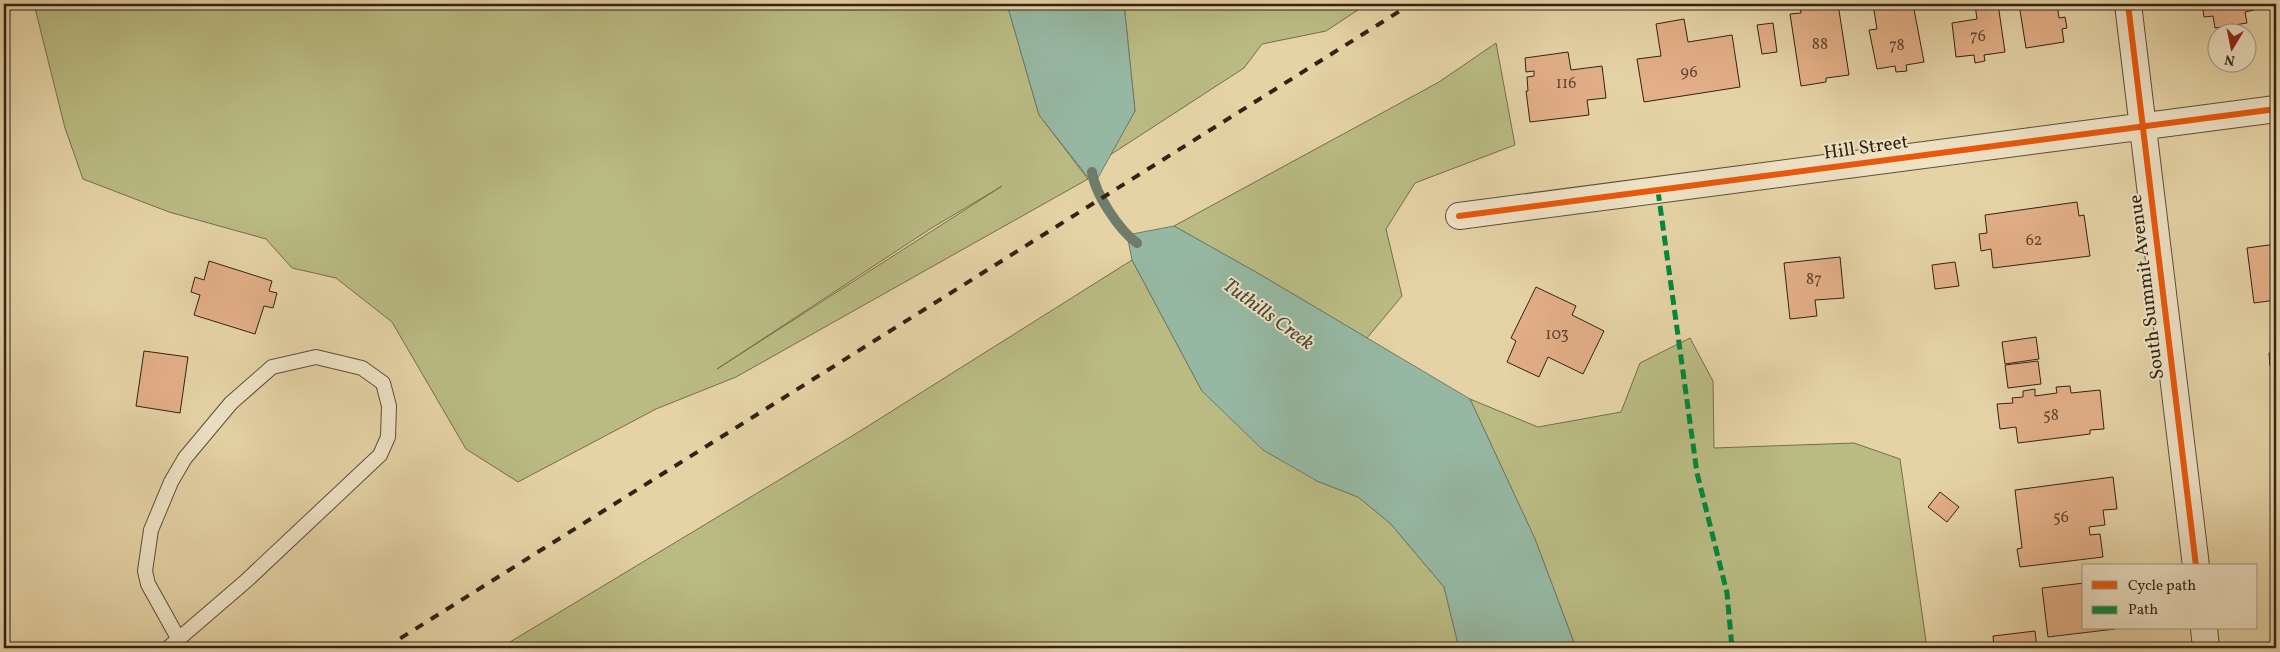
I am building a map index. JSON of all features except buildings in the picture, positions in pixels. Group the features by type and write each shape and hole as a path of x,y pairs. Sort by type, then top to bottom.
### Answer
{"street":[{"name":"South Summit Avenue","path":"2128,4 2196,564"},
{"name":"Hill Street","path":"1459,216 2142,125 2276,109"},
{"path":"2204,630 2206,648"}],"lane":[{"path":"168,648 246,581 380,454 388,437 389,406 383,383 362,368 316,357 272,367 231,402 185,458 171,482 151,530 145,571 148,584 178,638"}],"green space":[{"path":"34,4 1007,4 1039,115 1088,179 736,377 656,409 518,482 466,449 392,322 336,278 292,268 266,239 169,212 83,179 65,128","holes":["1002,186 717,369 930,229"]},
{"path":"1124,4 1367,4 1326,31 1262,44 1244,68 1110,155 1135,111"},
{"path":"1496,43 1515,145 1415,183 1386,229 1402,296 1367,338 1174,226 1439,82"},
{"path":"1132,260 1202,391 1317,481 1358,497 1390,523 1444,587 1459,648 500,648 857,433"},
{"path":"1690,338 1713,381 1714,448 1854,443 1900,459 1927,648 1576,648 1535,539 1470,399 1538,427 1621,412 1640,363"}],"water":[{"path":"1007,4 1124,4 1135,111 1094,185 1039,115"},
{"path":"1174,226 1261,275 1470,399 1535,539 1576,648 1459,648 1444,587 1390,523 1358,497 1317,481 1263,450 1202,391 1132,260 1127,235"}],"waterway":[{"name":"Tuthills Creek","path":"1092,172 1098,191 1109,211 1123,230 1137,243"}],"railway":[{"path":"385,648 1411,4"}],"marked path":[{"path":"1658,191 1697,473 1727,593 1732,648"}],"cycle path":[{"path":"2128,4 2196,564"},
{"path":"1459,216 2276,109"}]}
